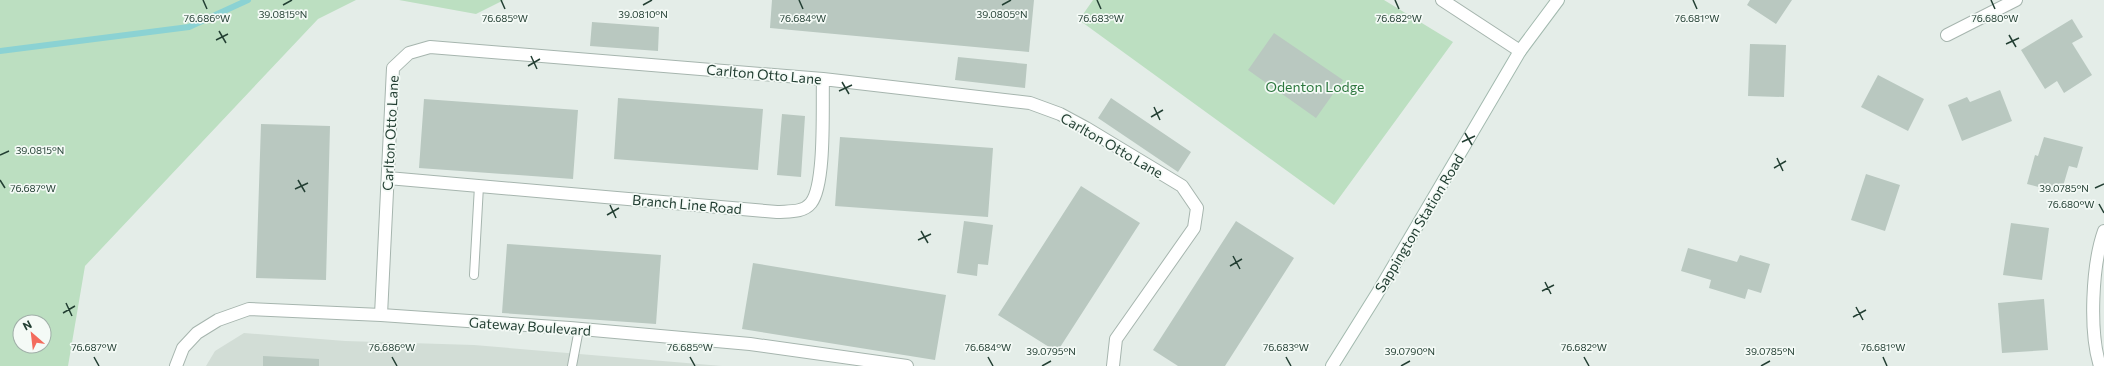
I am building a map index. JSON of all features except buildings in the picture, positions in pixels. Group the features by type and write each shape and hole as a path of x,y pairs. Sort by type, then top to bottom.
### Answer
{"street":[{"path":"1442,0 1520,51"},
{"name":"Sappington Station Road","path":"1332,366 1448,175 1520,51 1558,0"},
{"path":"1947,35 2016,0"},
{"name":"Carlton Otto Lane","path":"381,315 393,68 409,53 430,47 823,79 1030,103 1060,114 1182,186 1197,208 1194,228 1116,339 1113,366"},
{"name":"Branch Line Road","path":"388,178 777,212 799,211 811,203 820,181 823,79"},
{"path":"2100,366 2097,355 2093,296 2101,240 2104,231"},
{"name":"Gateway Boulevard","path":"176,366 184,348 197,333 218,320 249,309 381,315 579,329 750,344 907,366"}],"lane":[{"path":"474,275 479,186"},
{"path":"572,366 579,329"}],"shaded area":[{"path":"244,333 345,341 474,345 722,366 206,366 215,351"}],"green space":[{"path":"0,0 356,0 318,19 85,266 68,366 0,366"},
{"path":"399,0 504,0 476,14"},
{"name":"Odenton Lodge","path":"1093,0 1384,0 1453,42 1334,205 1079,20"}],"waterway":[{"path":"0,51 189,27 248,0"}]}
